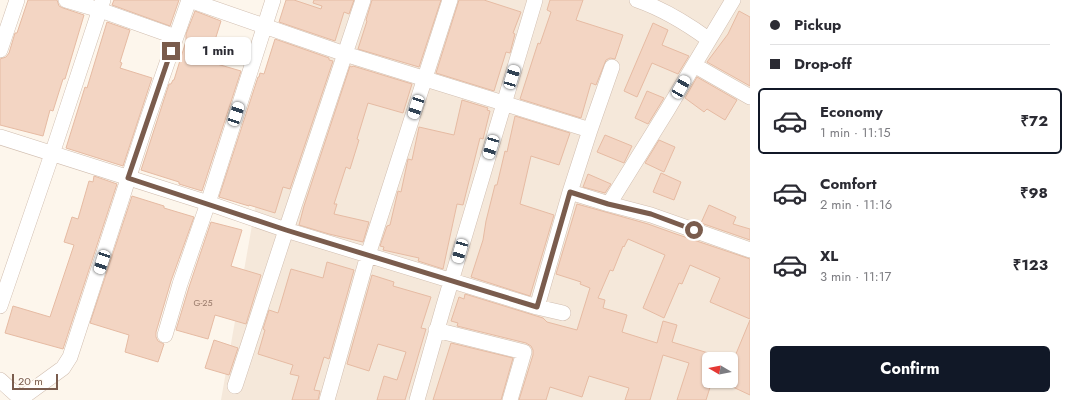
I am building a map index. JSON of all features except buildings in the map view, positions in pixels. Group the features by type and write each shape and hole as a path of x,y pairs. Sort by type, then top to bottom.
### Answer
{"street":[{"path":"0,50 16,0"},
{"path":"66,0 101,5 176,37"},
{"path":"0,380 20,399 63,368 70,357 128,178 189,0 344,54 590,130"},
{"path":"165,334 273,0"},
{"path":"235,386 363,0"},
{"path":"327,400 368,255 450,0"},
{"path":"417,400 436,330 535,0"},
{"path":"637,0 672,16 708,39"},
{"path":"608,204 668,109 708,39 733,0"},
{"path":"0,306 101,5"},
{"path":"694,65 750,98"},
{"path":"537,307 570,192 612,67"},
{"path":"0,137 208,203 286,230 537,307 564,313"},
{"path":"570,192 608,204 651,214 750,250"},
{"path":"436,330 524,352 510,400"}],"shaded area":[{"path":"292,0 750,0 750,400 221,400"}],"route":[{"path":"171,51 128,178 208,203 286,230 537,307 570,192 608,204 651,214 694,230"}]}
